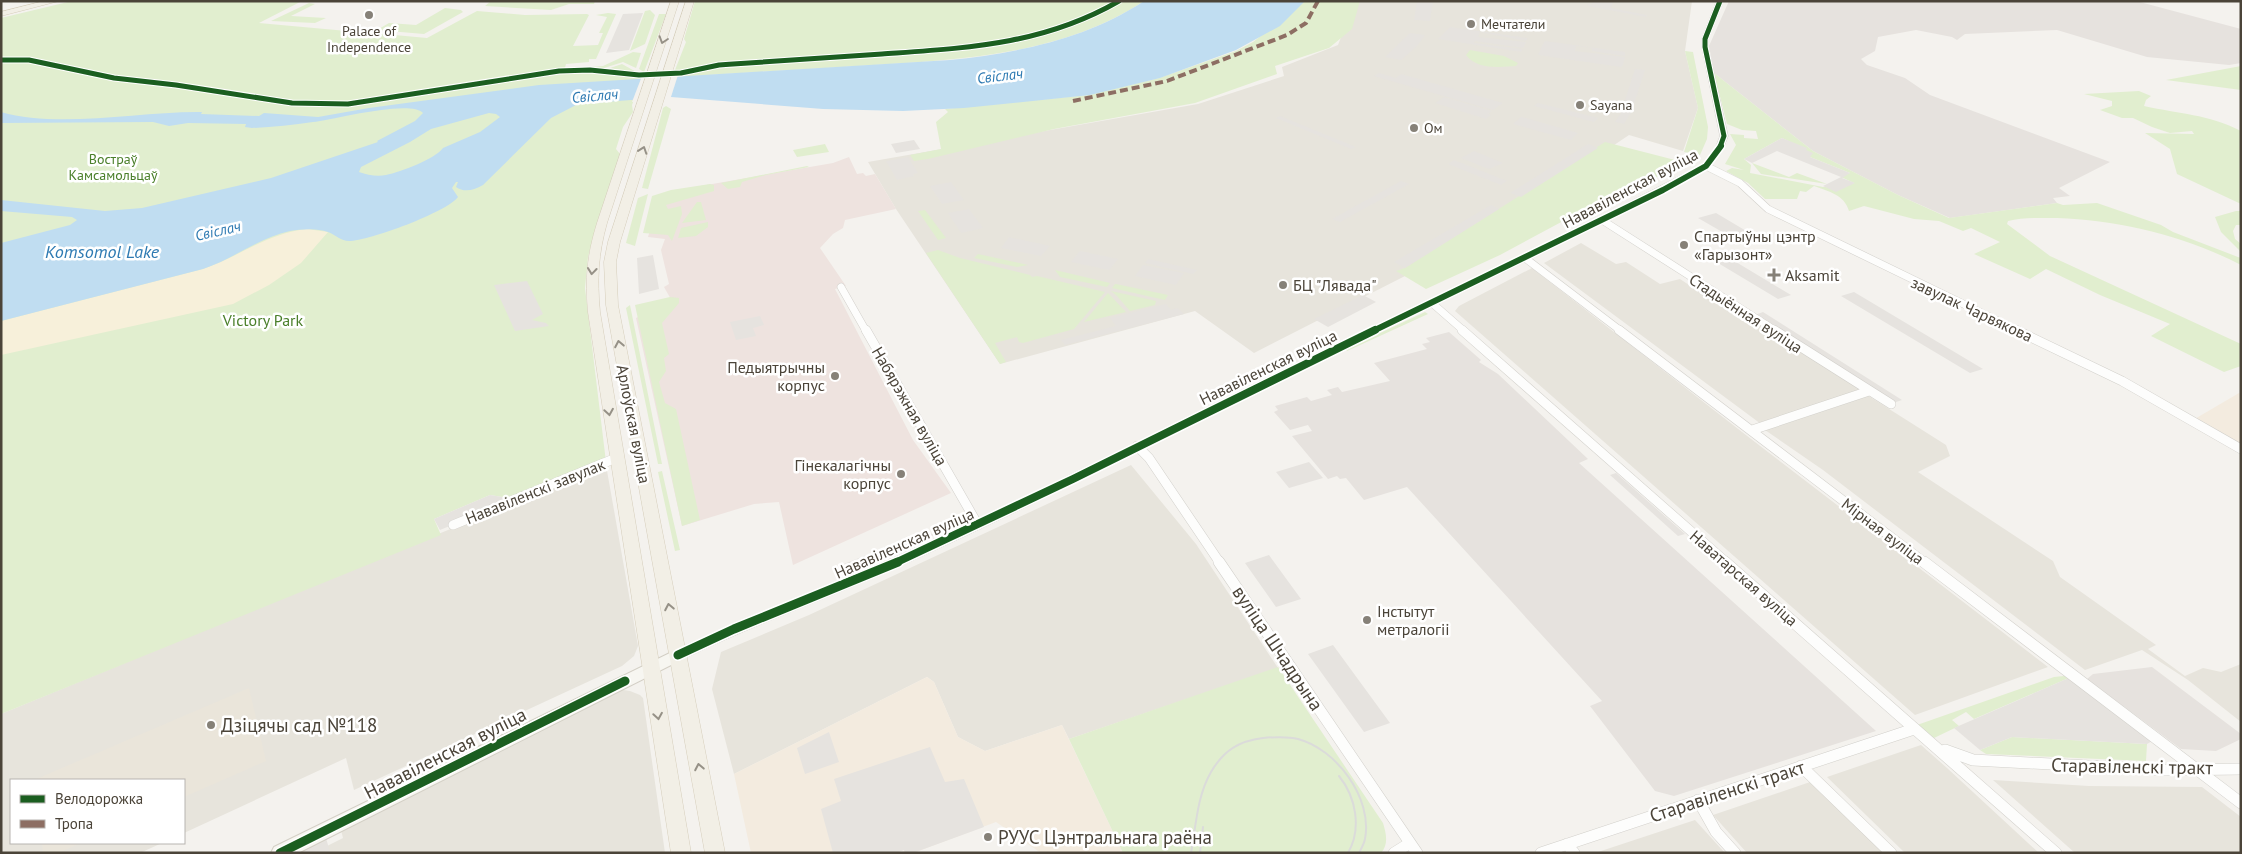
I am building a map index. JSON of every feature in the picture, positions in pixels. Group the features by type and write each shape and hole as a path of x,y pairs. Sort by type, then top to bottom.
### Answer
{"main road":[{"path":"1,12 38,1"},
{"path":"1,12 55,1"},
{"name":"Арлоўская вуліца","path":"675,1 595,246 591,279 594,312 616,458 652,667 681,853"},
{"name":"Арлоўская вуліца","path":"690,1 659,104 624,204 610,262 612,305 715,853"},
{"path":"609,202 620,200 624,204"},
{"name":"Нававіленская вуліца","path":"280,853 678,655"}],"street":[{"name":"Нававіленская вуліца","path":"678,655 726,632 805,602 901,561 978,525 1525,258 1706,166 1720,149 1724,136 1705,46 1705,39 1720,1"},
{"name":"завулак Чарвякова","path":"1706,166 1740,183 1768,209 2122,381 2241,449"},
{"name":"Стадыённая вуліца","path":"1602,220 1890,404"},
{"name":"Мірная вуліца","path":"1525,258 2241,803"},
{"name":"Набярэжная вуліца","path":"841,287 978,525"},
{"name":"Наватарская вуліца","path":"1432,302 1560,413 2056,853"},
{"path":"1752,430 1869,391"},
{"name":"вуліца Шчадрына","path":"1137,446 1149,458 1414,848"},
{"name":"Нававіленскі завулак","path":"453,525 616,458"},
{"name":"Старавіленскі тракт","path":"1541,853 1571,848 1698,800 1914,729"},
{"name":"Старавіленскі тракт","path":"1936,746 1956,756 1972,760 2165,770 2241,769"},
{"path":"1802,766 1891,853"},
{"path":"1698,800 1716,832 1734,853"},
{"path":"1394,853 1414,848"}],"shaded area":[{"path":"1355,1 1692,1 1685,51 1698,108 1683,151 1629,135 1519,209 1405,276 1254,353 1195,311 1000,364 896,209 868,162 1198,104 1284,76 1282,67 1338,45"},
{"path":"1417,1 1433,1 1430,21 1414,20"},
{"path":"1594,1 1613,1 1611,8 1647,15 1646,17 1588,6 1587,4 1610,8 1591,4"},
{"path":"1729,1 2136,1 2241,29 2241,63 2229,65 2147,57 2057,30 1965,34 1957,40 1952,37 1916,30 1878,37 1875,51 1861,59 1867,65 1905,78 1930,95 2110,162 2059,188 2070,196 2053,198 2057,203 1950,218 1898,195 1813,151 1714,73 1709,46"},
{"path":"643,13 629,50 606,53 623,14"},
{"path":"1450,27 1528,38 1526,41 1480,32 1478,37 1526,42 1523,48 1475,41 1474,43 1523,49 1521,52 1438,39"},
{"path":"1410,33 1425,35 1417,46 1401,60 1385,57"},
{"path":"1545,41 1625,52 1625,56 1592,51 1592,48 1579,46 1576,46 1575,51 1625,57 1621,67 1538,55"},
{"path":"1635,69 1645,70 1631,113 1624,124 1615,122 1621,113"},
{"path":"1379,73 1396,78 1401,74 1503,103 1493,110 1374,76"},
{"path":"1444,97 1492,111 1488,114 1491,115 1486,119 1435,103"},
{"path":"1538,103 1598,118 1594,122 1534,106"},
{"path":"1280,116 1356,147 1351,149 1276,118"},
{"path":"1521,117 1578,133 1571,140 1513,124"},
{"path":"1782,138 1807,148 1806,150 1813,153 1810,157 1850,173 1842,178 1855,183 1836,192 1823,186 1841,177 1777,151 1752,163 1744,159"},
{"path":"914,140 920,149 896,153 891,144"},
{"path":"1588,144 1598,148 1521,197 1510,193"},
{"path":"1474,151 1503,163 1489,169 1461,158"},
{"path":"849,157 857,174 863,173 866,176 875,174 896,209 845,220 843,228 833,234 820,248 846,286 835,289 913,440 951,493 793,565 779,502 754,504 682,526 636,318 672,301 664,287 669,284 661,250 665,239 648,237 659,198 672,191 833,163"},
{"path":"908,157 918,173 913,174 914,176 897,180 886,161"},
{"path":"1454,160 1507,181 1501,185 1448,164"},
{"path":"1401,181 1409,184 1340,222 1332,219"},
{"path":"951,182 964,200 942,204 930,186"},
{"path":"1491,205 1499,209 1405,268 1394,262"},
{"path":"969,209 983,228 961,233 948,213"},
{"path":"1716,213 1748,232 1731,237 1698,218"},
{"path":"1009,237 1050,246 1041,256 1001,248"},
{"path":"1581,243 1616,264 1626,262 1660,284 1680,279 1698,291 1705,289 1862,391 1761,424 1544,263"},
{"path":"1080,251 1118,259 1109,270 1071,262"},
{"path":"653,255 659,289 639,294 637,258"},
{"path":"1148,259 1197,270 1193,274 1145,263"},
{"path":"1731,259 1791,295 1778,299 1718,263"},
{"path":"1143,265 1184,273 1176,285 1135,276"},
{"path":"1532,268 2048,667 1915,715 1455,311 1459,306"},
{"path":"527,281 543,314 532,320 546,323 549,326 515,331 494,285"},
{"path":"1854,292 1983,369 1970,373 1841,296"},
{"path":"1363,295 1376,302 1328,327 1314,319"},
{"path":"1166,304 1171,310 1178,308 1184,314 1065,345 1061,340 1116,326 1110,318"},
{"path":"1763,312 1902,400 1893,403 1755,315"},
{"path":"760,316 764,325 753,328 756,336 736,340 730,322"},
{"path":"1449,332 1481,360 1479,362 1498,374 1588,459 1579,463 1876,731 1674,796 1655,791 1590,706 1602,701 1407,487 1364,500 1346,478 1340,479 1337,476 1328,479 1292,436 1312,431 1308,425 1290,430 1274,412 1278,410 1275,406 1307,397 1311,401 1332,395 1327,390 1338,387 1342,392 1390,381 1374,363 1427,349 1422,344 1430,342 1426,338"},
{"path":"2239,393 2241,394 2241,449 2193,420"},
{"path":"1867,395 1946,445 1950,456 1918,472 2053,561 2060,577 2156,645 2148,649 2185,676 2203,668 2221,672 2241,664 2241,722 2188,680 2142,650 2085,670 1823,470 1765,430"},
{"path":"1309,462 1323,478 1289,488 1276,472"},
{"path":"606,465 638,646 634,656 622,666 354,790 346,758 185,833 185,779 10,779 10,844 160,844 140,853 1,853 1,714"},
{"path":"1131,465 1196,544 1278,668 1069,739 1062,725 985,751 958,737 934,682 927,677 734,774 712,689 721,652 809,615"},
{"path":"1616,473 1685,534 1678,536 1610,475"},
{"path":"490,495 515,499 440,530 434,519"},
{"path":"921,533 937,534 860,567 844,564"},
{"path":"1269,555 1301,599 1276,607 1245,563"},
{"path":"1333,645 1390,723 1364,732 1308,654"},
{"path":"2152,667 2241,734 2241,739 2216,751 2181,749 2087,679 2093,674"},
{"path":"927,677 934,682 958,737 985,751 1062,725 1123,853 1041,853 996,822 913,853 905,853 904,850 896,853 751,853 734,774"},
{"path":"2071,677 2154,740 2147,744 2012,737 1980,750 1954,728"},
{"name":"Дзіцячы сад №118","path":"249,688 266,761 185,797 185,779 36,779"},
{"path":"617,689 630,691 643,698 665,853 313,853 343,838 341,830"},
{"path":"829,732 839,762 805,774 797,748"},
{"path":"1921,745 2039,853 1905,853 1827,777"},
{"path":"930,747 945,782 964,779 984,827 913,853 905,853 904,850 896,853 833,853 821,809 841,801 834,779"},
{"path":"1993,780 2089,786 2202,787 2241,817 2241,853 2075,853"},
{"path":"1813,781 1884,853 1747,853 1713,815"},
{"path":"1695,820 1725,853 1598,852"},
{"path":"326,838 330,852 295,853"},
{"path":"42,844 79,844 58,853 43,853"}],"green space":[{"name":"Victory Park","path":"72,1 302,1 259,23 347,31 342,34 356,36 362,32 427,38 477,11 525,15 587,14 589,15 573,46 598,45 603,33 599,33 607,17 596,15 616,14 596,59 589,59 589,62 566,64 564,71 644,74 632,105 633,112 623,127 616,149 620,154 588,257 585,288 606,462 515,499 490,495 434,519 441,535 1,714 1,18"},
{"path":"491,1 595,1 594,4 569,4 551,10 485,6"},
{"path":"695,1 1144,1 1112,19 1078,34 1007,52 933,61 677,77 679,72 675,70 686,42 684,39"},
{"path":"1305,1 1360,1 1352,29 1329,48 1275,66 1277,74 1195,103 1054,129 928,159 914,161 910,155 941,149 936,122 948,112 945,109 1088,95 1159,78 1236,51 1253,42"},
{"path":"309,3 315,4 291,16 326,18 315,23 271,21"},
{"path":"445,8 461,10 463,12 424,34 377,30 389,23 416,25"},
{"path":"650,10 655,15 645,44 630,51 645,11"},
{"path":"659,14 666,14 644,72 639,69"},
{"path":"1470,50 1504,56 1518,63 1516,66 1496,67 1482,65 1471,60 1466,55"},
{"path":"1685,51 1693,52 1708,127 1707,139 1700,155 1684,152 1698,108"},
{"path":"633,52 641,53 636,68 623,62 601,69 567,69 603,66"},
{"path":"622,64 640,74 610,68"},
{"path":"2241,66 2241,90 2166,80"},
{"path":"1714,73 1813,151 1898,195 1949,218 2057,203 2063,205 2097,203 2161,225 2173,232 2241,258 2241,265 2175,238 2152,231 2104,222 2081,219 2032,218 2008,221 2007,224 2050,256 2241,344 2241,366 2224,372 2151,336 2170,324 2100,295 2046,269 2030,279 1974,254 2000,242 1971,228 1963,231 1939,221 1914,219 1864,206 1849,211 1847,205 1840,197 1814,186 1806,192 1800,191 1797,199 1765,199 1748,183 1726,171 1732,168 1744,170 1725,164 1736,145 1730,134 1758,139 1756,131 1742,130 1727,124","holes":["1782,138 1805,149 1810,157 1850,173 1841,177 1854,183 1823,187 1750,173 1751,165 1744,159"]},
{"path":"2139,91 2151,96 2146,100 2144,106 2217,121 2241,131 2241,204 2177,174 2170,149 2145,133 2194,134 2192,131 2170,133 2133,118 2122,118 2100,110 2112,106 2112,101 2084,94"},
{"path":"666,106 671,109 648,189 642,188 663,108"},
{"path":"1605,142 1675,160 1680,165 1565,220 1500,255 1426,289 1396,271 1405,268"},
{"path":"825,144 829,152 797,157 793,150"},
{"path":"1752,163 1789,177 1797,173 1827,184 1761,174"},
{"path":"809,167 766,175 742,182 740,187 728,189 721,183"},
{"path":"714,185 714,191 666,205 668,209 681,206 682,214 672,241 668,235 643,233 652,196 671,190"},
{"path":"648,194 635,246 626,243 638,198"},
{"path":"697,202 701,202 706,220 682,223"},
{"path":"925,210 946,238 938,240 918,211"},
{"path":"2241,211 2241,225 2236,225 2233,231 2235,239 2241,244 2241,252 2221,232 2215,217"},
{"path":"708,222 708,227 696,236 678,238 681,228"},
{"path":"938,250 960,258 1032,277 1037,276 1105,292 1074,329 1023,343 1019,342 1017,337 995,343 1006,362 1000,364 926,253"},
{"path":"978,254 1028,265 1017,267 974,258"},
{"path":"1055,270 1110,283 1107,287 1060,277"},
{"path":"1115,284 1168,295 1165,300 1112,288"},
{"path":"1111,291 1156,301 1155,305 1130,311"},
{"path":"1108,293 1126,312 1084,322"},
{"path":"670,297 679,298 679,303 662,323 669,354 664,358 666,371 659,382 665,403 676,409 700,520 682,526 635,305"},
{"path":"630,305 662,464 658,464 626,308"},
{"path":"1425,312 1428,314 1347,351 1346,349"},
{"path":"662,471 680,550 675,551 658,472"},
{"path":"1278,667 1383,823 1386,835 1384,850 1381,853 1123,853 1069,739"},
{"path":"2054,677 2071,677 1974,719 1966,712 1952,720 1959,726 1934,738 1917,725"},
{"path":"2012,737 2147,744 2146,761 1986,754 1980,750"}],"sand":[{"path":"307,229 328,232 301,263 269,285 233,304 1,355 1,321 203,269 266,240"}],"water":[{"path":"1144,1 1305,1 1280,26 1236,50 1160,78 1090,95 964,108 903,111 823,109 671,97 578,104 551,118 483,185 466,190 456,187 458,182 456,182 452,188 458,197 439,210 407,225 359,240 349,241 319,230 304,229 290,231 268,238 203,269 1,321 1,243 70,225 77,220 72,217 1,211 1,200 105,211 142,208 271,178 378,142 415,121 423,113 415,109 388,109 305,123 252,128 245,127 246,124 188,123 169,126 153,122 1,123 1,112 24,117 49,119 100,118 178,112 259,116 264,113 318,117 369,108 539,85 975,57 1026,48 1075,35 1122,14","holes":["489,113 500,117 480,132 443,148 433,156 417,164 383,176 359,172 361,167 431,129"]}],"pier":[{"path":"678,75 670,100 632,102 642,76"}],"tram line":[{"path":"1191,853 1203,791 1206,781 1216,764 1227,752 1239,744 1254,739 1280,737 1289,737 1312,744 1326,753 1349,777 1363,807 1366,823 1365,839 1359,853"},
{"path":"1339,776 1350,794 1355,813 1355,834 1348,853"},
{"path":"1200,853 1203,827"}],"marked path":[{"path":"1073,101 1167,81 1287,35 1306,23 1318,1"}],"cycle path":[{"path":"1,60 29,60 114,78 176,85 292,103 348,104 559,71 590,70 639,75 681,73 719,65 971,48 1010,42 1067,26 1102,11 1119,1"},
{"path":"678,655 734,629 876,571 1017,506 1352,341 1575,234 1706,166 1719,149 1724,136 1705,47 1705,39 1720,1"},
{"path":"280,853 625,681"}],"place":[{"name":"Palace of Independence","path":"369,15"},
{"name":"Мечтатели","path":"1471,24"},
{"name":"Sayana","path":"1580,105"},
{"name":"Ом","path":"1414,128"},
{"name":"Спартыўны цэнтр «Гарызонт»","path":"1684,245"},
{"name":"Aksamit","path":"1774,275"},
{"name":"БЦ \"Лявада\"","path":"1283,285"},
{"name":"Педыятрычны корпус","path":"835,376"},
{"name":"Гінекалагічны корпус","path":"901,474"},
{"name":"Інстытут метралогіі","path":"1367,620"},
{"name":"Дзіцячы сад №118","path":"211,725"},
{"name":"РУУС Цэнтральнага раёна","path":"988,837"}],"water label":[{"name":"Свіслач","path":"1000,76"},
{"name":"Свіслач","path":"595,96"},
{"name":"Свіслач","path":"218,231"},
{"name":"Komsomol Lake","path":"102,252"}],"park label":[{"name":"Востраў Камсамольцаў","path":"113,168"}]}
